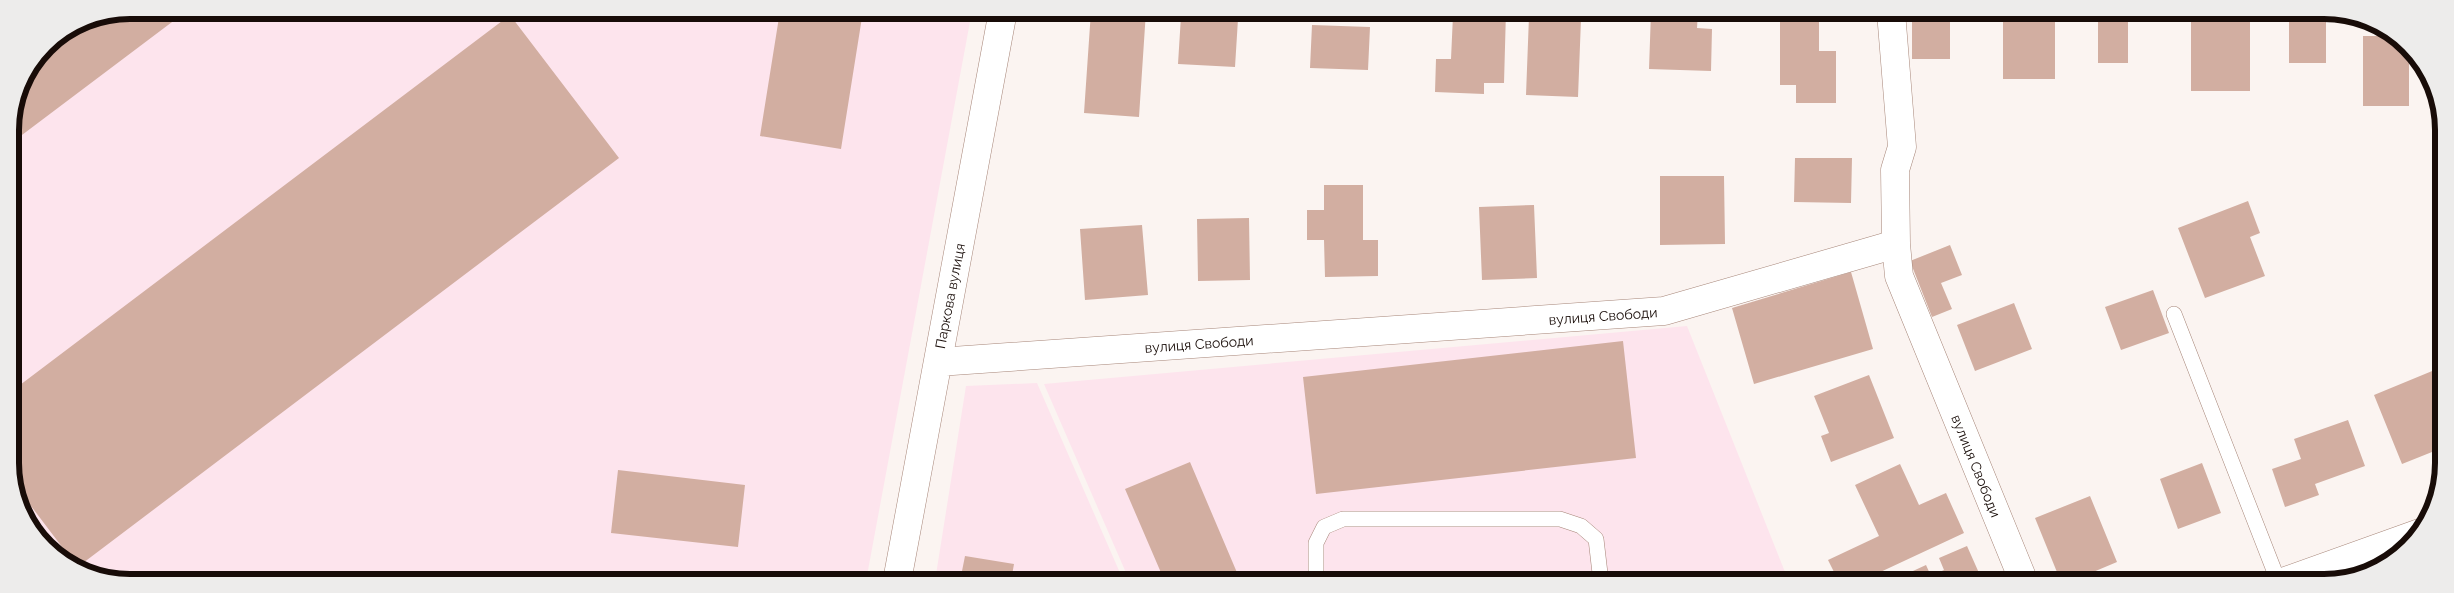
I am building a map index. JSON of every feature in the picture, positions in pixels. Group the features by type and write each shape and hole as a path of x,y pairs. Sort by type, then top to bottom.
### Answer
{"street":[{"name":"Паркова вулиця","path":"898,574 1002,19"},
{"path":"1892,19 1902,147 1895,170 1896,244"},
{"name":"вулиця Свободи","path":"938,362 1664,311 1896,244 1899,276 2021,574"},
{"path":"2305,574 2406,538"}],"lane":[{"path":"2174,314 2276,574"},
{"path":"1316,574 1316,543 1324,528 1343,520 1560,520 1581,526 1596,539 1600,574"}],"shaded area":[{"path":"971,19 867,574 130,574 108,572 94,568 68,556 51,542 34,519 27,506 20,478 19,123 22,105 73,35 87,27 115,20"},
{"path":"1687,326 1786,574 1127,574 1044,384"},
{"path":"1037,383 1121,574 936,574 966,386"}],"building":[{"path":"176,19 19,137 20,115 27,87 37,68 46,57 68,37 87,27 108,21"},
{"path":"505,19 513,19 619,158 82,564 70,557 25,498 21,485 19,463 19,386"},
{"path":"779,19 862,19 841,149 760,136"},
{"path":"1090,19 1145,19 1139,117 1084,113"},
{"path":"1181,19 1238,19 1235,67 1178,64"},
{"path":"1453,19 1506,19 1504,83 1484,83 1484,94 1435,92 1436,59 1451,59"},
{"path":"1529,19 1581,19 1578,97 1526,95"},
{"path":"1651,19 1698,19 1697,28 1712,29 1711,71 1649,69"},
{"path":"1780,19 1819,19 1819,51 1836,51 1836,103 1796,103 1796,85 1780,85"},
{"path":"1912,19 1950,19 1950,59 1912,59"},
{"path":"2003,19 2055,19 2055,79 2003,79"},
{"path":"2098,19 2128,19 2128,63 2098,63"},
{"path":"2191,19 2250,19 2250,91 2191,91"},
{"path":"2289,19 2326,19 2326,63 2289,63"},
{"path":"1312,25 1370,27 1368,70 1310,68"},
{"path":"2363,36 2383,36 2403,51 2409,58 2409,106 2363,106"},
{"path":"1795,158 1852,158 1851,203 1794,202"},
{"path":"1660,176 1724,176 1725,244 1660,245"},
{"path":"1324,185 1363,185 1363,240 1378,240 1378,276 1325,277 1324,240 1307,240 1307,210 1324,210"},
{"path":"2248,201 2260,233 2250,237 2265,276 2205,298 2178,228"},
{"path":"1534,205 1537,278 1482,280 1479,207"},
{"path":"1249,218 1250,280 1198,281 1197,219"},
{"path":"1142,225 1148,295 1085,300 1080,229"},
{"path":"1950,245 1962,275 1941,283 1952,309 1932,317 1910,261"},
{"path":"1851,272 1873,349 1754,384 1732,308"},
{"path":"2153,290 2169,333 2121,350 2105,307"},
{"path":"2014,303 2032,349 1975,371 1957,325"},
{"path":"1623,341 1636,458 1316,494 1303,377"},
{"path":"2435,370 2435,451 2402,464 2374,395"},
{"path":"1869,375 1894,438 1831,462 1821,436 1829,433 1814,396"},
{"path":"2348,420 2365,466 2315,484 2319,495 2285,507 2272,469 2301,459 2294,439"},
{"path":"1190,462 1238,574 1162,574 1125,489"},
{"path":"2202,463 2221,513 2178,529 2160,479"},
{"path":"1900,464 1919,505 1946,493 1964,533 1876,574 1835,574 1828,560 1879,536 1855,485"},
{"path":"618,470 745,485 738,547 611,533"},
{"path":"2090,496 2117,562 2088,574 2058,574 2035,518"},
{"path":"1967,546 1979,574 1935,574 1944,570 1939,558"},
{"path":"965,556 1014,564 1012,574 961,574"},
{"path":"1926,565 1930,574 1906,574"}]}
